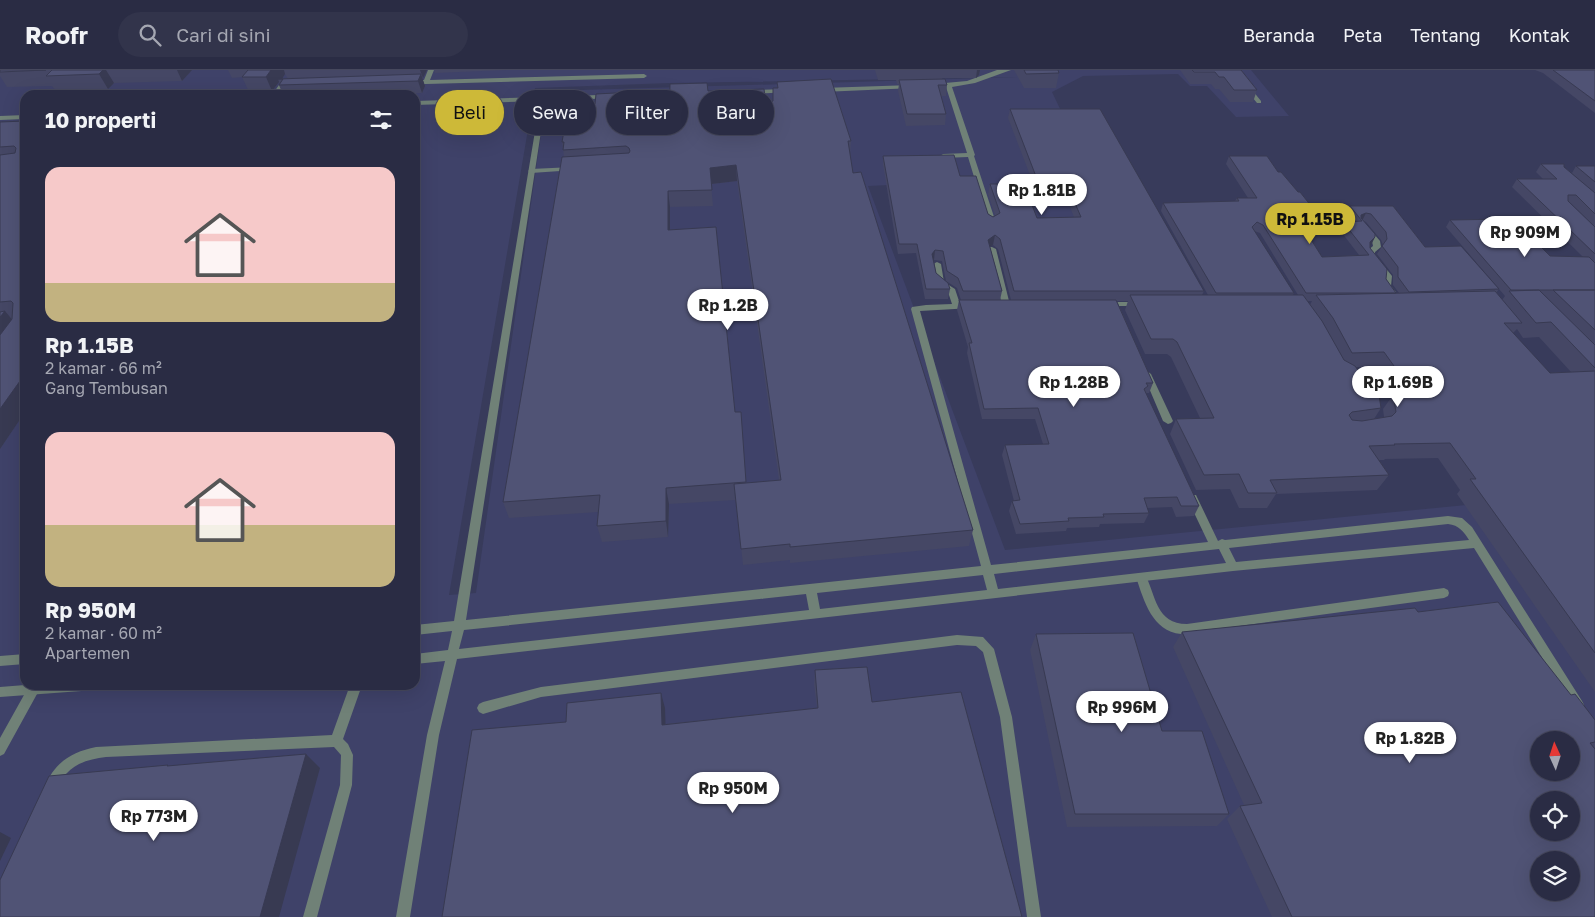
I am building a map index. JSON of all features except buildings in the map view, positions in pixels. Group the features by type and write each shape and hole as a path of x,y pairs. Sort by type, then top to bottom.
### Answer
{"street":[{"path":"426,82 431,70"},
{"path":"555,78 557,70"},
{"path":"930,86 949,86 976,80 993,72 1008,70"},
{"path":"1233,70 1259,102"},
{"path":"406,82 644,76"},
{"path":"279,90 283,83 300,86"},
{"path":"949,86 992,223"},
{"path":"816,90 921,87"},
{"path":"774,94 797,91"},
{"path":"596,97 690,94"},
{"path":"420,103 514,100"},
{"path":"0,118 20,117"},
{"path":"403,917 434,736 459,627 537,135"},
{"path":"724,135 724,143"},
{"path":"935,156 972,155"},
{"path":"531,171 580,168"},
{"path":"1362,225 1376,241 1377,247 1371,251 1371,255 1388,276 1387,286 1397,298"},
{"path":"992,249 1006,306"},
{"path":"937,264 940,283 952,291 958,306"},
{"path":"1096,304 1153,304"},
{"path":"1116,304 1120,313"},
{"path":"996,306 1016,305"},
{"path":"977,306 926,306 915,309 994,594"},
{"path":"1144,367 1163,422 1148,400"},
{"path":"1189,491 1218,544 1233,566"},
{"path":"420,630 1448,520 1463,525 1584,714"},
{"path":"420,658 1233,566 1475,544"},
{"path":"1141,577 1152,607 1164,624 1186,629 1444,593"},
{"path":"811,589 815,614"},
{"path":"483,708 540,692 957,640 980,641 988,650 1006,716 1034,917"},
{"path":"0,661 20,659"},
{"path":"0,692 33,690"},
{"path":"0,750 33,690"},
{"path":"336,741 354,690"},
{"path":"47,794 55,777 68,763 88,753 106,750 336,741 344,748 348,755 346,785 310,917"}],"shaded area":[{"path":"0,70 1251,70 1289,116 1236,117 1207,86 1190,86 1178,74 1083,76 1052,92 1115,224 992,223 972,181 868,186 1005,550 1497,502 1595,461 1595,917 0,917","holes":["1020,77 581,90 596,90 596,135 541,135 476,593 449,595 527,135 514,135 514,90 670,83"]}]}
